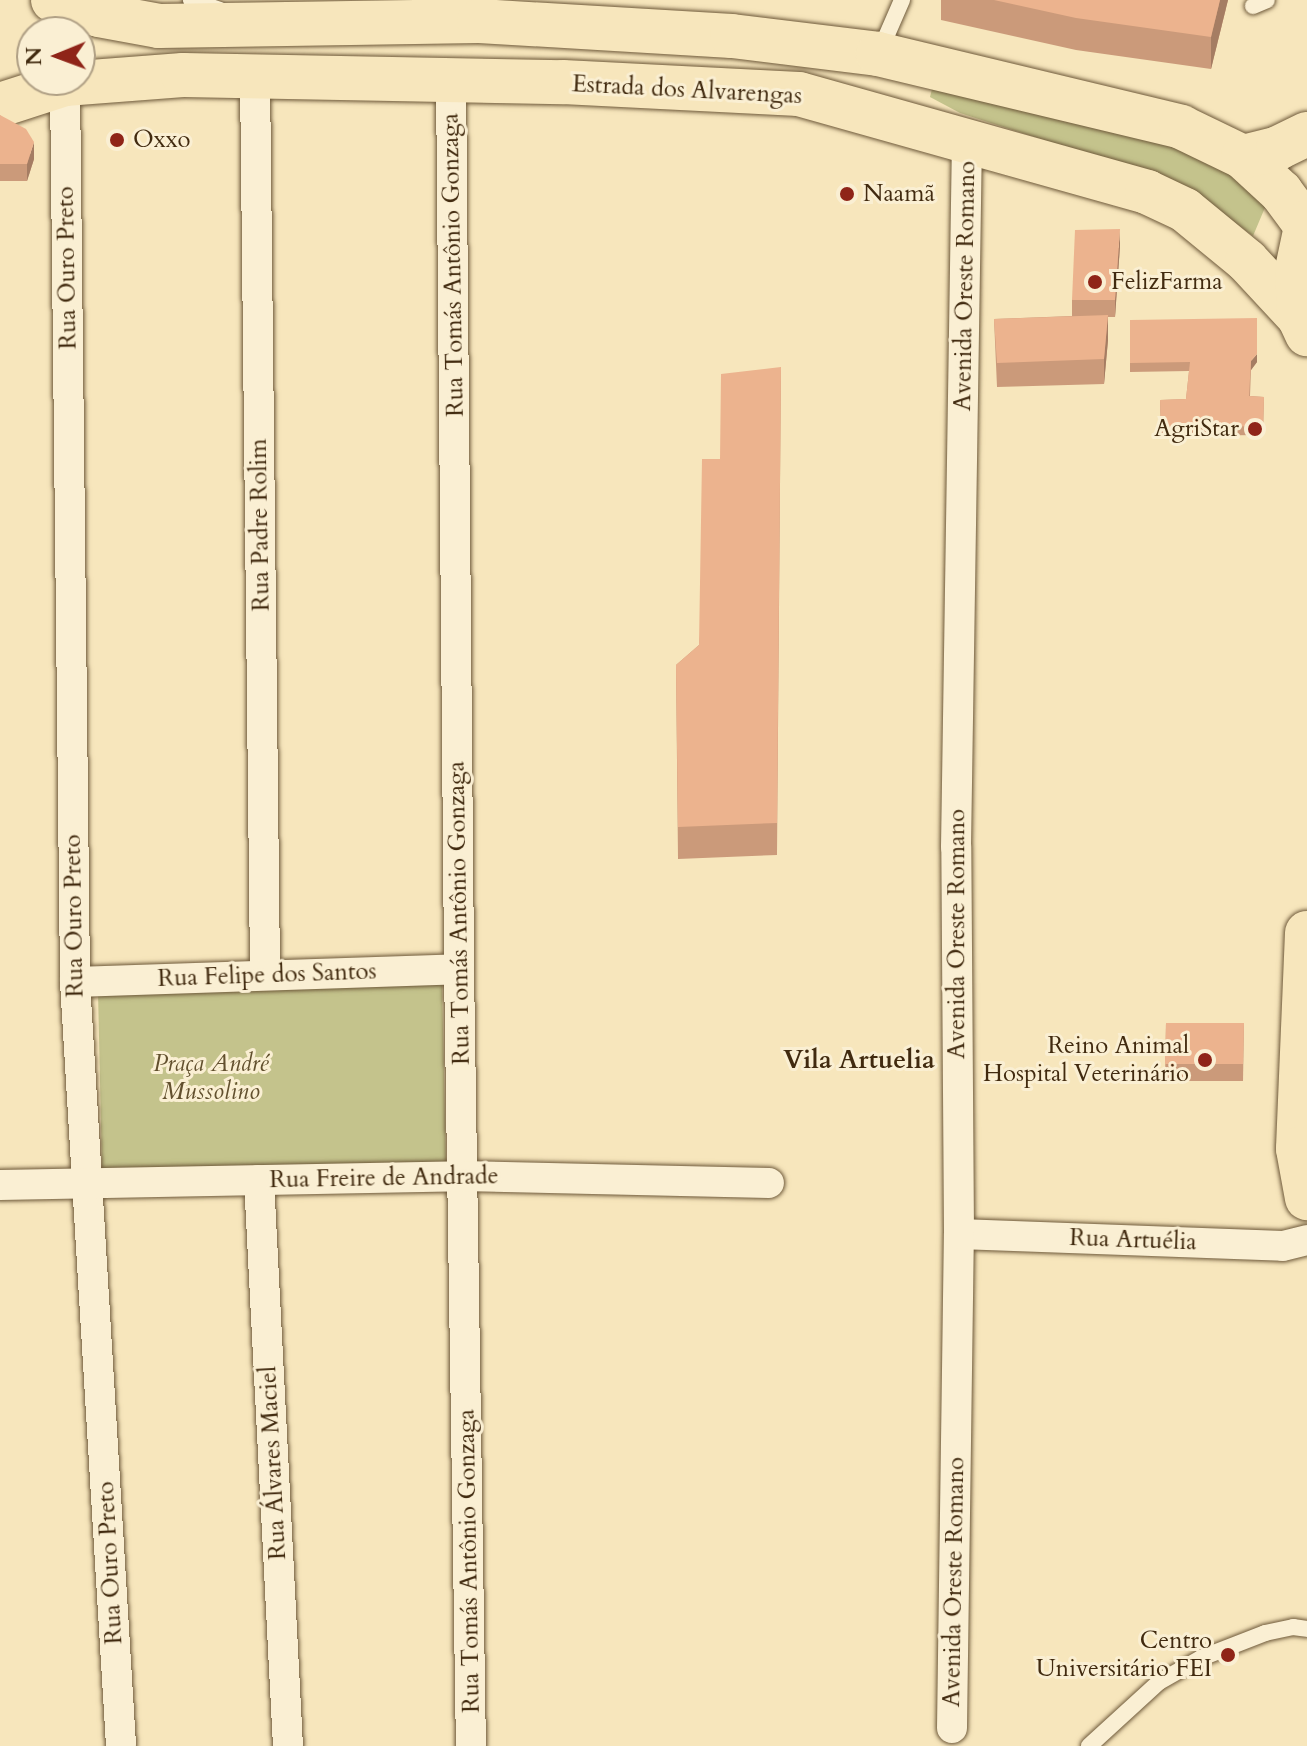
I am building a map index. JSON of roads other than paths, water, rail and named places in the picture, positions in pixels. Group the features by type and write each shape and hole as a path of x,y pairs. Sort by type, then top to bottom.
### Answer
{"main road":[{"path":"53,0 99,15 159,26 263,25 478,11 732,36 878,54 1166,123 1243,157 1281,192 1307,224 1297,269 1303,326"},
{"path":"799,94 852,78 878,54"},
{"name":"Estrada dos Alvarengas","path":"96,82 183,75 451,79 799,94 1112,180 1185,210 1247,261 1303,326"},
{"name":"Estrada dos Alvarengas","path":"0,105 28,96"},
{"path":"1243,157 1278,148 1307,134"},
{"path":"1307,933 1303,1140 1307,1198"}],"street":[{"name":"Rua Padre Rolim","path":"255,76 265,973"},
{"name":"Rua Tomás Antônio Gonzaga","path":"451,79 459,969 471,1746"},
{"name":"Rua Ouro Preto","path":"65,96 75,982 121,1746"},
{"name":"Avenida Oreste Romano","path":"952,1728 959,1234 956,847 967,140"},
{"name":"Rua Felipe dos Santos","path":"75,982 265,973 459,969"},
{"name":"Rua Freire de Andrade","path":"0,1185 462,1176 769,1183"},
{"name":"Rua Álvares Maciel","path":"259,1180 288,1746"},
{"name":"Rua Artuélia","path":"959,1234 1283,1246 1307,1240"}],"lane":[{"path":"191,0 263,25"},
{"path":"878,54 902,0"},
{"path":"1089,1746 1159,1682 1201,1658 1265,1633 1293,1627 1307,1629"}],"place":[{"name":"Oxxo","path":"117,140"},
{"name":"Naamã","path":"847,194"},
{"name":"FelizFarma","path":"1095,282"},
{"name":"AgriStar","path":"1255,429"},
{"name":"Reino Animal Hospital Veterinário","path":"1205,1060"},
{"name":"Centro Universitário FEI","path":"1228,1655"}],"district":[{"name":"Vila Artuelia","path":"859,1060"}],"park label":[{"name":"Praça André Mussolino","path":"211,1078"}]}
